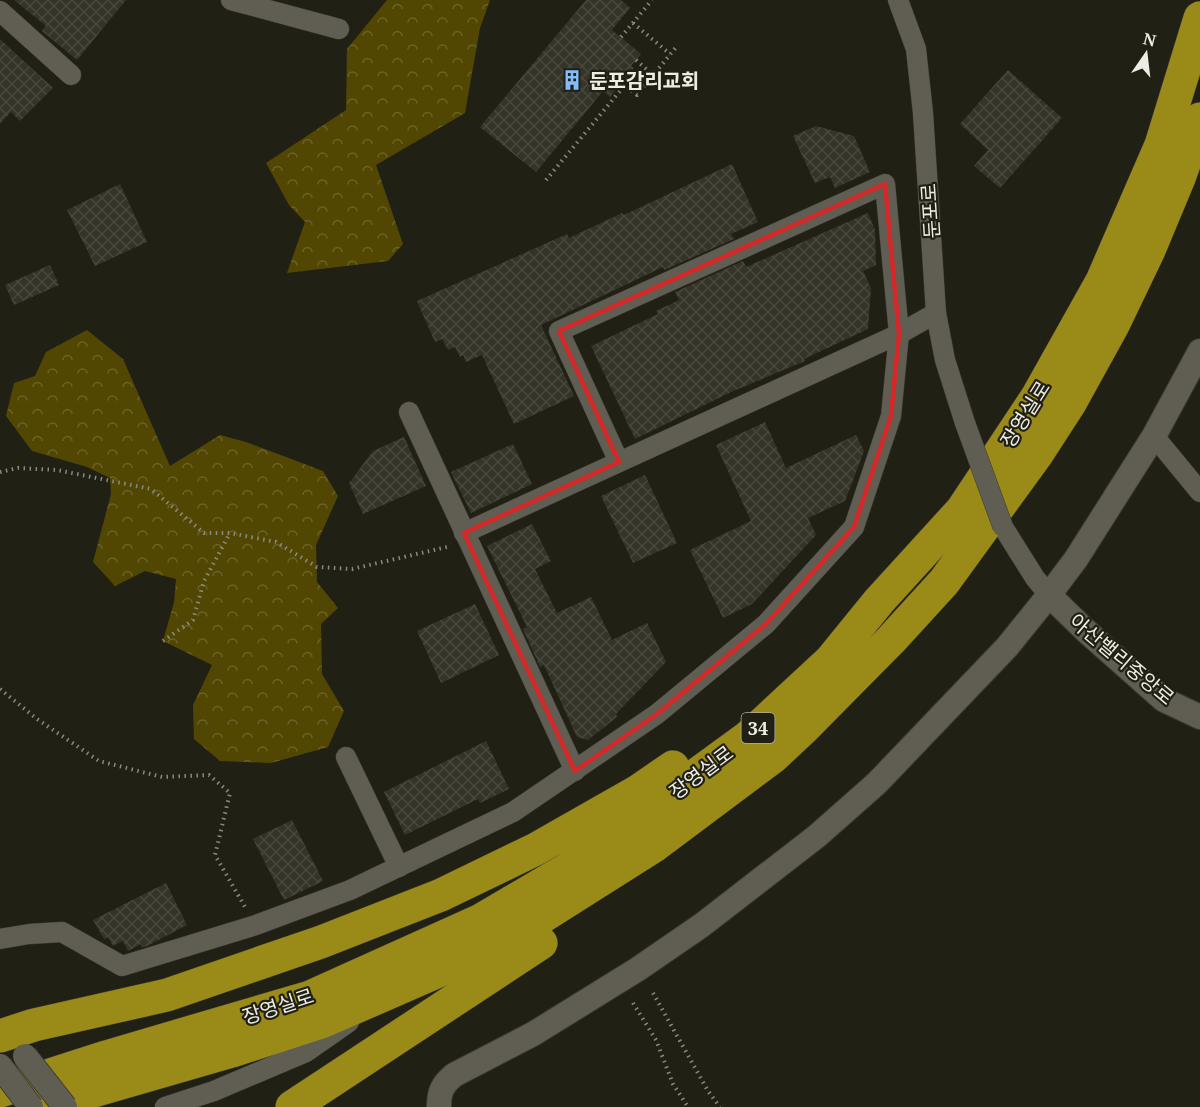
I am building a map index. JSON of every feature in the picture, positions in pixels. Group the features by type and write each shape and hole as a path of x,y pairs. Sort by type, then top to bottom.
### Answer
{"highway":[{"name":"장영실로","path":"0,1091 310,997 481,920 566,870 748,737 831,660 879,601 962,510 1038,397 1102,280 1156,155 1200,18"},
{"name":"장영실로","path":"38,1107 232,1051 324,1021 496,946 654,846 773,757 891,640 944,582 1037,454 1070,403 1113,325 1179,178 1200,119"},
{"path":"8,1038 34,1026 178,991 321,942 441,895 536,849 638,791 831,660"},
{"path":"292,1107 576,921 684,845 773,757"}],"street":[{"path":"231,0 339,29"},
{"name":"둔포로","path":"898,0 916,49 923,113 936,313 945,360 1003,527 1035,578 1049,595"},
{"path":"0,11 71,75"},
{"path":"0,939 62,932 122,966 256,925 350,890 513,812 657,714 766,624 854,527 891,416 899,334 885,184 559,331 619,462"},
{"path":"466,538 619,462 899,334 936,313"},
{"path":"439,1107 439,1096 443,1084 454,1075 533,1034 638,969 702,925 817,836 878,783 1007,647 1076,559 1154,436 1200,351"},
{"path":"409,412 575,771"},
{"path":"1154,436 1200,492"},
{"name":"아산밸리중앙로","path":"1049,595 1164,700 1200,717"},
{"path":"346,757 399,867"},
{"path":"165,1107 214,1091 306,1052 392,993"},
{"path":"8,1038 65,1107"},
{"path":"0,1066 31,1107"}],"path":[{"path":"621,37 649,1"},
{"path":"633,23 670,54"},
{"path":"546,180 624,85 637,94 677,46"},
{"path":"636,60 653,75"},
{"path":"0,472 18,468 57,470 151,489 204,533 230,533 276,542 317,567 352,569 466,538"},
{"path":"163,641 193,620 204,581 230,533"},
{"path":"0,688 37,719 99,761 162,777 209,775 230,793 215,855 256,925"},
{"path":"652,993 708,1091 720,1107"},
{"path":"633,1003 656,1040 673,1084 688,1107"}],"highlighted area":[{"path":"885,184 899,334 891,416 854,527 766,624 657,714 575,771 464,533 619,462 559,331"}],"green space":[{"path":"387,0 490,0 480,28 465,113 376,165 403,244 388,261 287,273 305,222 289,205 266,163 346,110 347,49"},
{"path":"87,330 123,359 170,466 220,435 246,442 323,471 338,496 316,545 317,582 338,608 321,624 322,674 344,711 328,747 271,763 220,761 194,739 193,705 212,665 163,641 174,602 176,579 145,571 115,586 93,562 111,494 110,478 87,467 32,451 6,416 14,383 35,376 46,352"}],"building":[{"path":"14,0 126,0 77,60 42,31 46,26"},
{"name":"둔포감리교회","path":"586,0 621,0 630,8 612,30 641,54 631,66 634,68 610,97 603,91 536,172 480,127"},
{"path":"0,39 53,88 20,121 11,112 0,124"},
{"path":"1008,70 1062,118 1000,188 974,166 988,150 960,124"},
{"path":"816,126 854,136 870,172 835,188 830,177 815,183 793,136"},
{"path":"732,164 758,222 731,234 734,239 664,270 663,267 541,325 574,396 514,424 482,355 466,362 463,355 460,357 455,347 448,350 442,339 435,342 417,301 567,234 569,238 622,213 624,215"},
{"path":"120,184 147,242 95,266 67,210"},
{"path":"868,213 875,230 876,265 863,271 871,288 868,329 804,359 805,361 731,392 635,439 591,346 658,314 656,311 679,300 675,292 743,261 746,267"},
{"path":"50,265 59,285 14,305 5,285"},
{"path":"765,422 786,468 856,435 864,451 845,501 808,518 816,535 752,604 723,618 690,550 751,521 716,445"},
{"path":"404,437 426,486 363,514 349,483 373,451"},
{"path":"513,444 532,484 471,513 451,472"},
{"path":"645,475 677,543 633,563 601,496"},
{"path":"532,524 551,561 535,569 557,613 591,597 612,640 647,623 666,662 616,714 617,717 588,740 577,737 544,665 540,667 523,629 527,627 487,546"},
{"path":"475,604 499,655 441,683 417,631"},
{"path":"486,741 509,789 480,803 478,799 405,835 384,792"},
{"path":"292,820 323,881 284,900 253,839"},
{"path":"166,883 187,925 147,946 142,947 141,944 128,951 123,941 113,946 108,937 104,939 93,920"}],"place":[{"name":"둔포감리교회","path":"572,80"}]}
